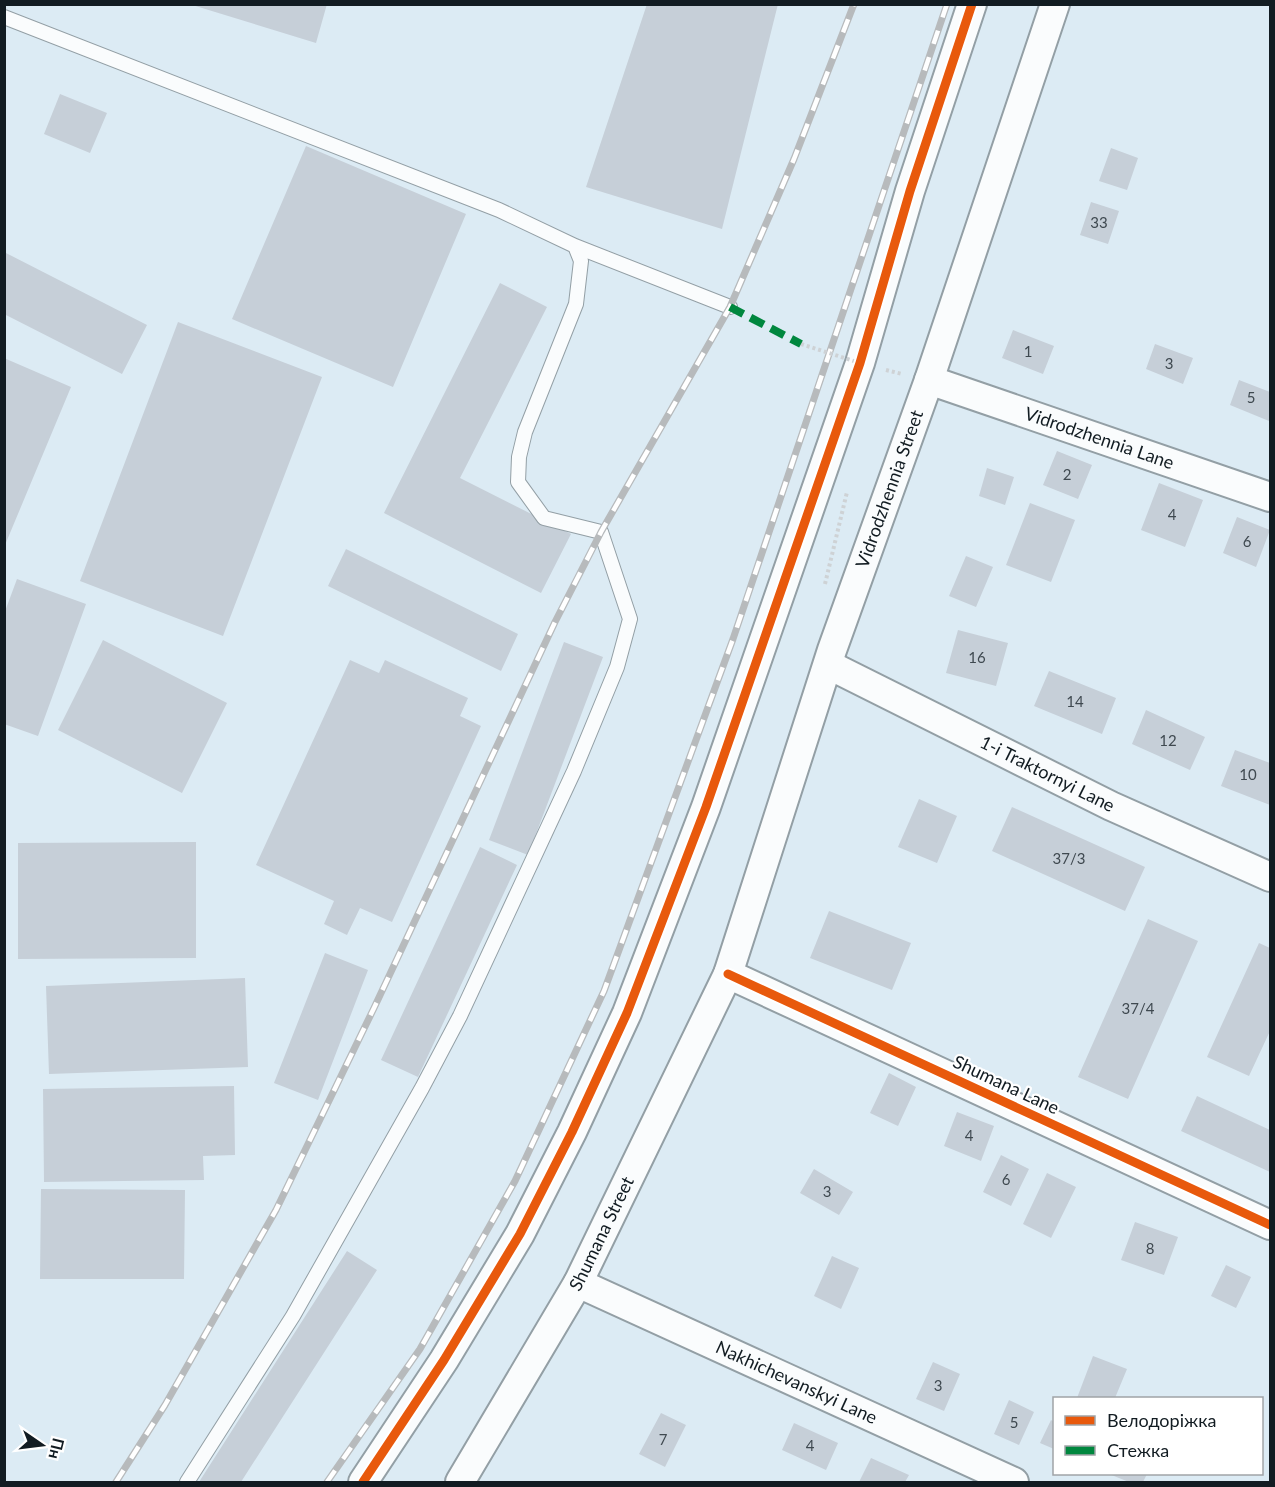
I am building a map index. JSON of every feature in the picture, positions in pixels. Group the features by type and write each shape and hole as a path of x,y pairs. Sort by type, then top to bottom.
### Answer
{"street":[{"path":"363,1482 444,1360 520,1234 572,1132 627,1013 699,827 868,368 910,190 972,4"},
{"name":"Vidrodzhennia Street","path":"728,974 829,666 929,380 1055,4"},
{"name":"Vidrodzhennia Lane","path":"929,380 1270,497"},
{"name":"1-i Traktornyi Lane","path":"829,666 1111,806 1270,877"},
{"name":"Shumana Lane","path":"728,974 1270,1225"},
{"name":"Shumana Street","path":"460,1482 578,1283 728,974"},
{"name":"Nakhichevanskyi Lane","path":"578,1283 1014,1482"}],"lane":[{"path":"4,17 499,210 575,246 730,307"},
{"path":"187,1482 292,1316 460,1016 574,771 617,667 630,619 601,532 544,518 519,482 519,457 525,432 576,304 581,261 575,246"}],"path":[{"path":"801,344 868,368 929,380"},
{"path":"825,585 849,484"}],"building":[{"path":"189,4 327,4 316,43"},
{"path":"647,4 778,4 722,229 586,187"},
{"path":"60,94 107,113 90,153 44,134"},
{"path":"306,146 466,214 393,387 232,319"},
{"path":"1111,148 1138,158 1127,190 1099,181"},
{"path":"1091,202 1119,211 1108,244 1080,235"},
{"path":"4,252 147,325 122,374 4,314"},
{"path":"500,283 547,307 460,478 571,534 541,593 384,513"},
{"path":"178,322 322,377 223,636 80,581"},
{"path":"1013,330 1054,346 1043,374 1002,358"},
{"path":"1155,344 1193,358 1183,384 1146,369"},
{"path":"4,358 71,387 5,545 4,545"},
{"path":"1239,380 1270,392 1269,421 1230,405"},
{"path":"1057,451 1092,465 1078,499 1043,485"},
{"path":"987,468 1014,477 1005,505 979,496"},
{"path":"1159,483 1203,500 1185,547 1141,530"},
{"path":"1030,503 1075,520 1051,582 1006,565"},
{"path":"1237,517 1270,530 1256,567 1223,553"},
{"path":"346,549 518,634 501,671 328,586"},
{"path":"966,556 993,567 976,607 949,596"},
{"path":"17,579 86,604 38,736 4,724 4,614"},
{"path":"958,630 1008,643 996,686 946,673"},
{"path":"103,640 227,703 182,793 58,730"},
{"path":"564,642 603,657 528,855 489,840"},
{"path":"350,660 379,673 385,660 468,698 460,716 481,726 392,922 360,908 347,935 324,924 334,901 256,865"},
{"path":"1049,671 1116,698 1102,734 1034,706"},
{"path":"1146,710 1205,737 1190,770 1132,744"},
{"path":"1235,750 1270,763 1270,805 1221,786"},
{"path":"919,799 957,816 937,863 898,847"},
{"path":"1012,807 1145,867 1125,911 992,851"},
{"path":"196,842 196,958 18,959 18,843"},
{"path":"480,847 517,865 418,1077 381,1060"},
{"path":"829,911 911,943 892,990 810,958"},
{"path":"1148,919 1198,941 1128,1099 1078,1077"},
{"path":"1259,943 1270,948 1270,1031 1249,1076 1207,1057"},
{"path":"325,953 368,970 318,1100 274,1083"},
{"path":"245,978 248,1067 49,1074 46,986"},
{"path":"889,1073 916,1087 898,1126 870,1113"},
{"path":"234,1086 235,1155 203,1156 204,1180 44,1182 43,1089"},
{"path":"1197,1096 1270,1130 1270,1172 1181,1131"},
{"path":"957,1112 994,1126 981,1161 944,1146"},
{"path":"1001,1155 1029,1169 1011,1206 983,1192"},
{"path":"814,1169 853,1192 839,1215 800,1193"},
{"path":"1047,1173 1076,1187 1051,1238 1023,1224"},
{"path":"41,1189 185,1190 184,1279 40,1279"},
{"path":"1135,1222 1178,1237 1164,1275 1121,1260"},
{"path":"347,1251 377,1270 241,1482 199,1482"},
{"path":"832,1256 859,1268 841,1309 814,1296"},
{"path":"1226,1265 1251,1277 1236,1308 1211,1296"},
{"path":"1093,1356 1127,1369 1115,1397 1077,1397"},
{"path":"933,1362 960,1374 944,1411 916,1399"},
{"path":"1009,1400 1034,1412 1019,1445 994,1434"},
{"path":"661,1413 686,1425 665,1467 639,1454"},
{"path":"1051,1420 1053,1421 1053,1449 1040,1443"},
{"path":"794,1423 838,1443 826,1470 782,1450"},
{"path":"871,1458 909,1475 905,1482 859,1482"},
{"path":"1112,1475 1146,1475 1143,1482 1129,1482"}],"railway":[{"path":"116,1482 165,1405 276,1210 374,1008 555,622 601,532 730,307 794,159 854,4"},
{"path":"327,1482 420,1349 515,1181 604,991 733,639 947,4"}],"marked path":[{"path":"730,307 801,344"}],"cycle path":[{"path":"363,1482 444,1360 520,1234 572,1132 627,1013 706,807 860,363 910,191 972,4"},
{"path":"728,974 1270,1225"}]}
